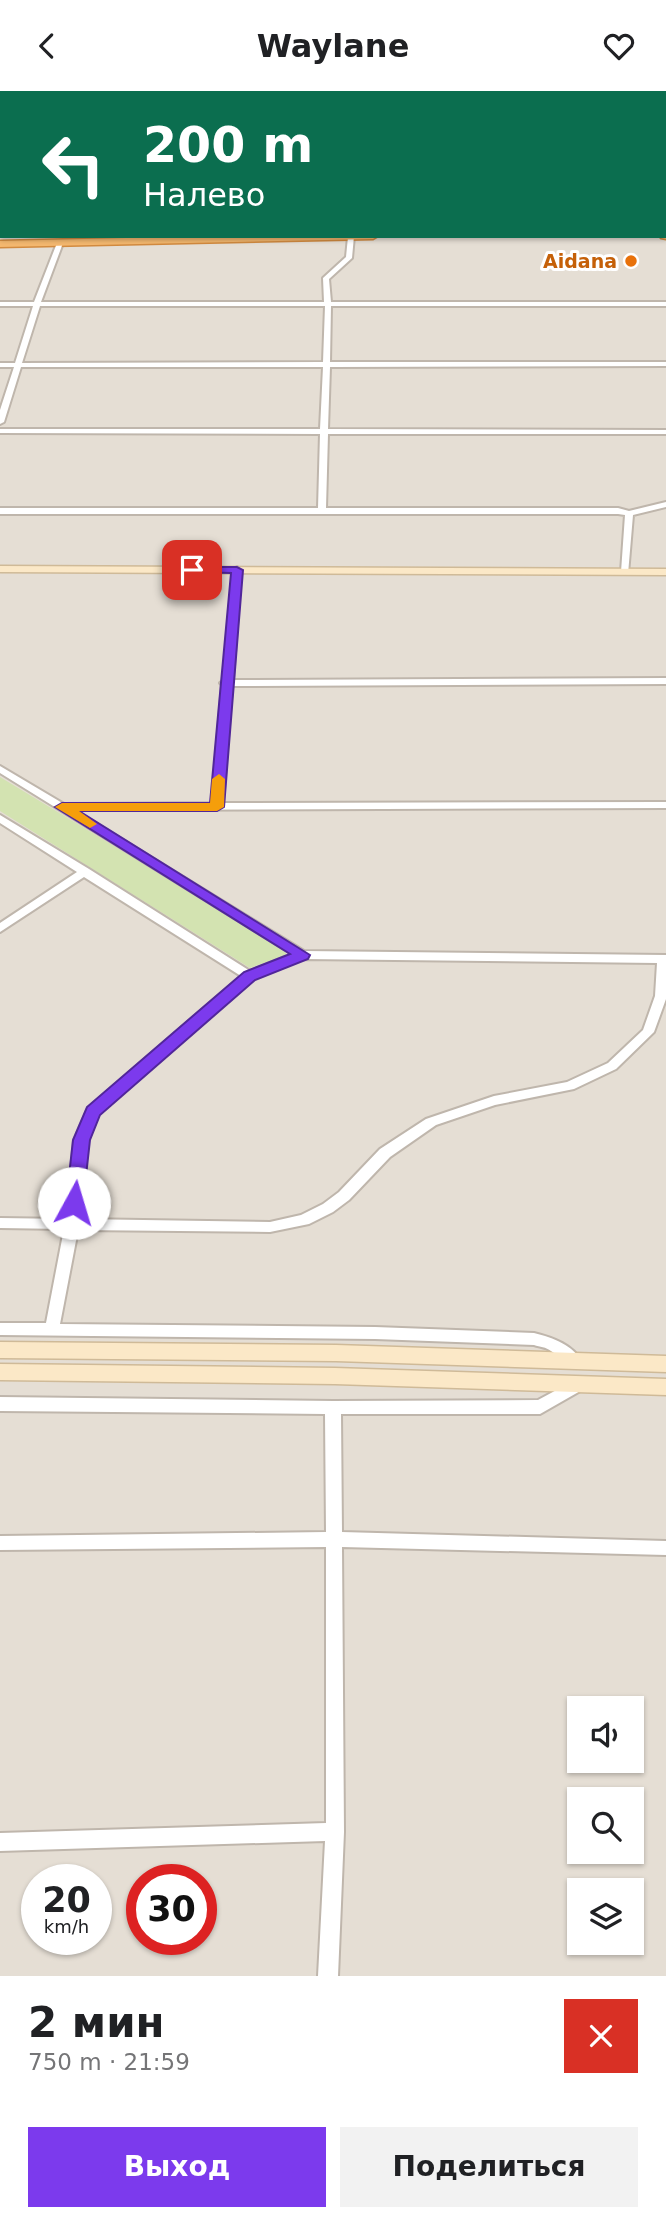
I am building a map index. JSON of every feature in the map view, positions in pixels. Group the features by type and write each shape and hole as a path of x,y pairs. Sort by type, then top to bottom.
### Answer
{"highway":[{"path":"0,244 302,238"}],"main road":[{"path":"0,569 666,572"},
{"path":"0,1350 335,1353 666,1364"},
{"path":"0,1372 335,1376 666,1387"}],"street":[{"path":"322,511 328,304 326,278 349,258 351,238"},
{"path":"0,422 37,304 60,243"},
{"path":"0,304 666,304"},
{"path":"0,365 666,364"},
{"path":"0,432 666,432"},
{"path":"0,511 618,510 629,514 666,504"},
{"path":"625,572 629,514"},
{"path":"217,807 225,683 237,570"},
{"path":"225,683 666,681"},
{"path":"0,769 303,955"},
{"path":"62,807 666,805"},
{"path":"0,818 249,976"},
{"path":"0,928 85,871"},
{"path":"0,1223 72,1223 270,1227 304,1220 344,1196 385,1153 431,1122 494,1101 570,1086 612,1066 648,1032 661,996 664,959 303,955 249,976 93,1111 81,1140 72,1223 52,1329"},
{"path":"0,1329 375,1333 534,1339 554,1344 576,1363"},
{"path":"0,1404 333,1408 540,1407 577,1385"},
{"path":"328,1976 335,1832 333,1408"},
{"path":"0,1543 334,1539 666,1548"},
{"path":"0,1842 335,1832"}],"shaded area":[{"path":"0,238 666,238 666,1976 0,1976"}],"green space":[{"path":"0,777 282,948 287,955 250,968 0,811"}],"slow traffic":[{"path":"90,824 62,807 217,807 219,779"}],"place":[{"name":"Aidana","path":"631,261"}],"route":[{"path":"74,1203 81,1140 93,1111 249,976 303,955 62,807 217,807 225,683 237,570 192,570"}]}
